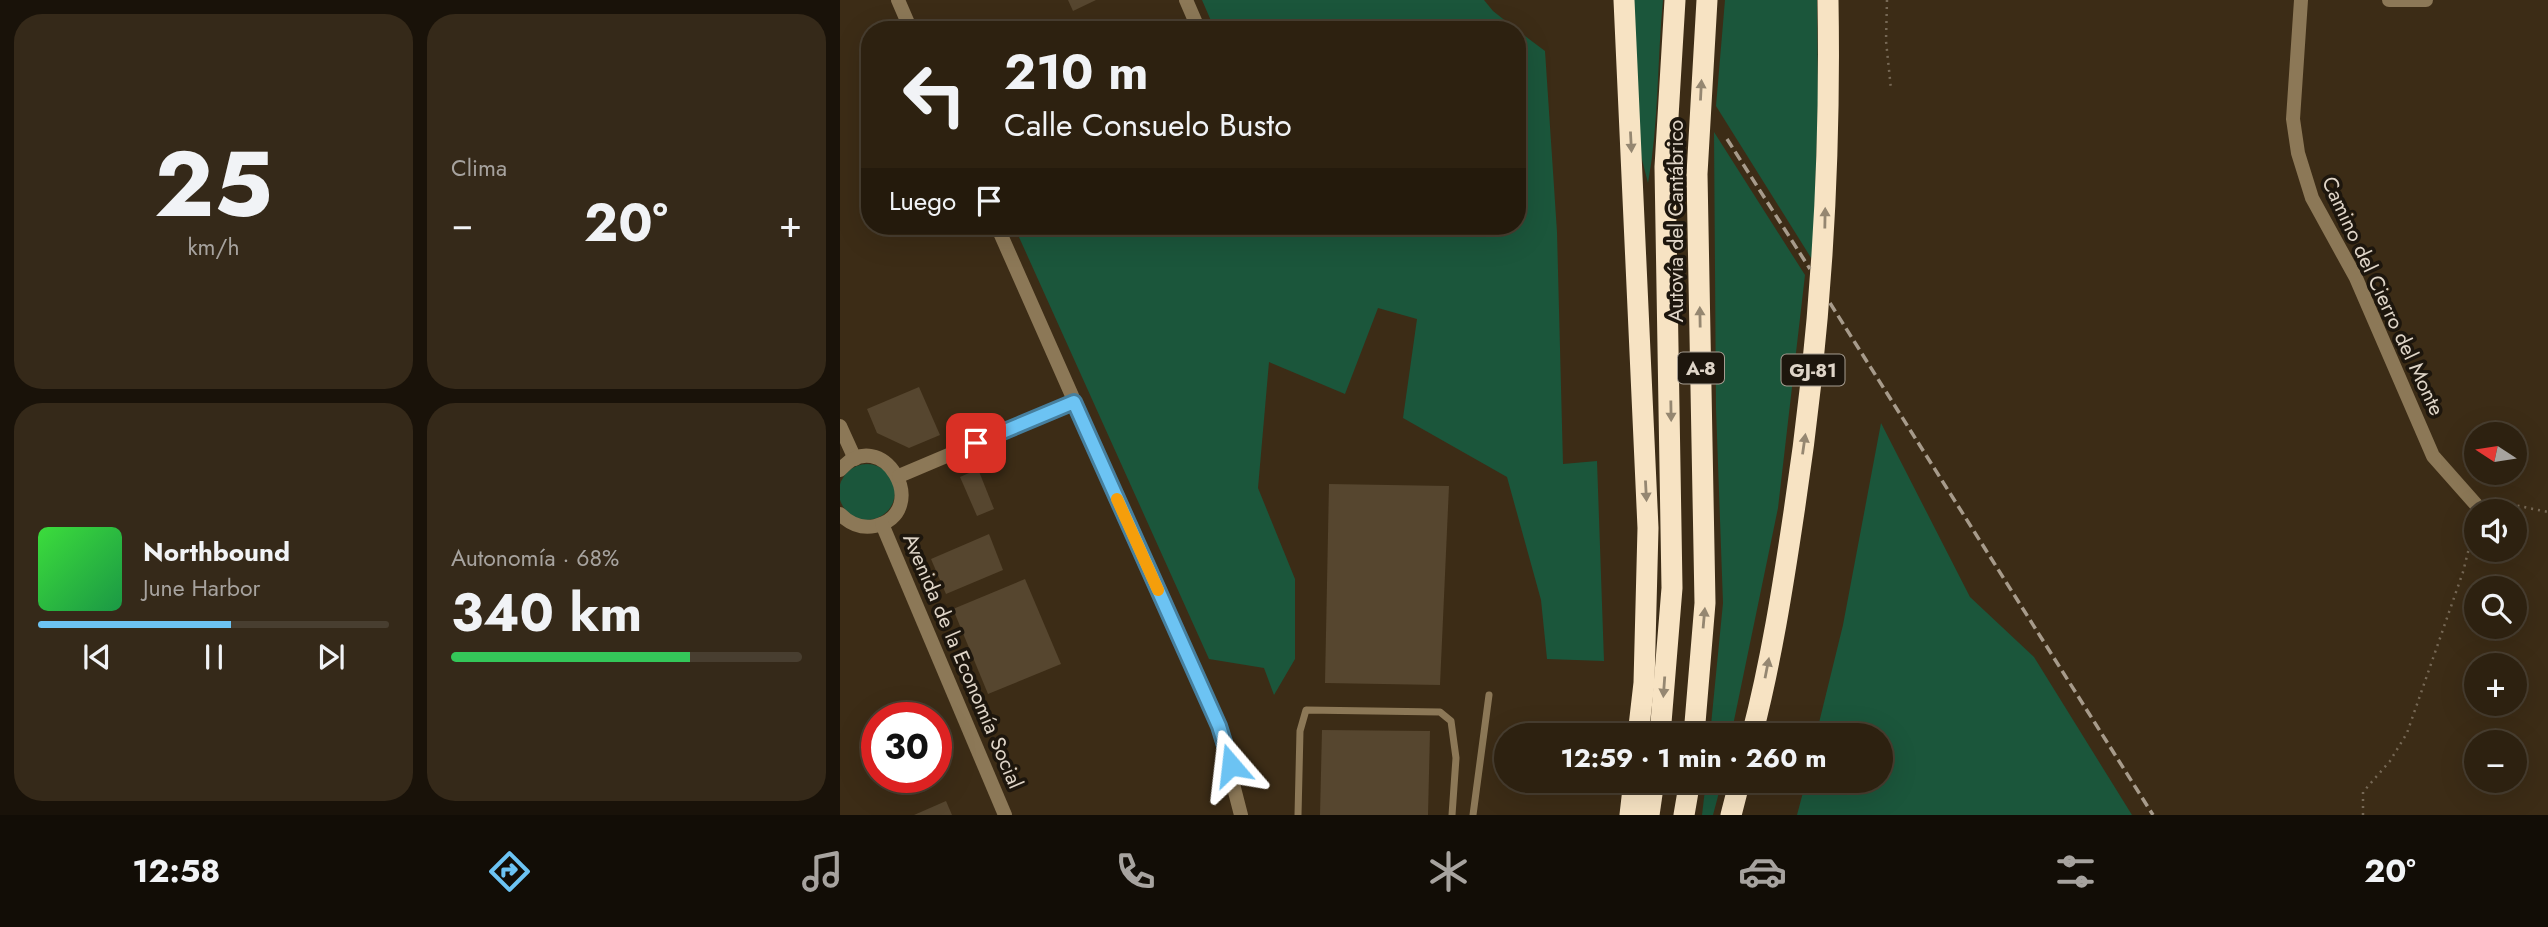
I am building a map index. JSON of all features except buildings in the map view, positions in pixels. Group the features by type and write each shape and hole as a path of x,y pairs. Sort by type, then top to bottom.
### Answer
{"highway":[{"path":"1624,0 1648,528 1644,683 1640,723"},
{"name":"Autovía del Cantábrico","path":"1661,723 1672,588 1665,167 1675,0"},
{"name":"Autovía del Cantábrico","path":"1695,723 1705,603 1698,174 1707,0"},
{"name":"GJ-81","path":"1754,723 1786,568 1810,405 1825,232 1828,0"},
{"path":"1630,815 1633,793"},
{"path":"1649,815 1652,793"},
{"path":"1685,815 1688,793"},
{"path":"1731,815 1737,793"}],"street":[{"path":"898,0 907,21"},
{"path":"1186,0 1195,21"},
{"name":"Camino del Cierro del Monte","path":"2301,0 2293,119 2298,153 2312,198 2356,278 2433,456 2467,499"},
{"path":"2389,0 2426,0"},
{"path":"1001,235 1219,726 1241,815"},
{"path":"898,476 1074,402"},
{"path":"840,426 855,459"},
{"path":"840,470 855,459 875,457 893,468 898,476 902,498 898,509 882,524 860,526 840,514"},
{"name":"Avenida de la Economía Social","path":"882,524 1005,815"}],"lane":[{"path":"1473,815 1489,695"},
{"path":"1298,815 1300,731 1306,710 1440,712 1451,721 1456,758 1452,815"}],"path":[{"path":"1887,0 1886,41 1891,89"},
{"path":"2527,507 2548,512"},
{"path":"2363,815 2363,792 2390,761 2407,733 2466,562"}],"green space":[{"path":"1202,0 1484,0 1506,21 1211,21"},
{"path":"1632,0 1663,0 1654,138 1648,183 1639,148"},
{"path":"1725,0 1817,0 1818,102 1813,261 1716,106"},
{"path":"1526,37 1545,51 1557,232 1563,464 1597,461 1604,661 1547,659 1541,600 1507,477 1403,418 1417,319 1378,308 1345,394 1269,362 1258,488 1295,579 1295,659 1274,695 1264,668 1209,659 1018,235 1526,235"},
{"path":"1714,132 1805,275 1778,508 1733,723 1711,723 1723,603 1716,408"},
{"path":"1881,423 1970,597 2034,657 2132,815 1797,815 1803,793 1893,793 1893,723 1819,723 1843,625"},
{"path":"856,466 878,466 887,472 894,487 893,503 887,512 878,518 856,518 847,512 841,503 841,481 847,472"},
{"path":"1705,793 1719,793 1713,815 1702,815"}],"railway":[{"path":"1727,139 1810,269"},
{"path":"1830,303 2153,815"}],"slow traffic":[{"path":"1117,499 1158,590"}],"route":[{"path":"976,443 1074,402 1219,726 1231,765"}]}
